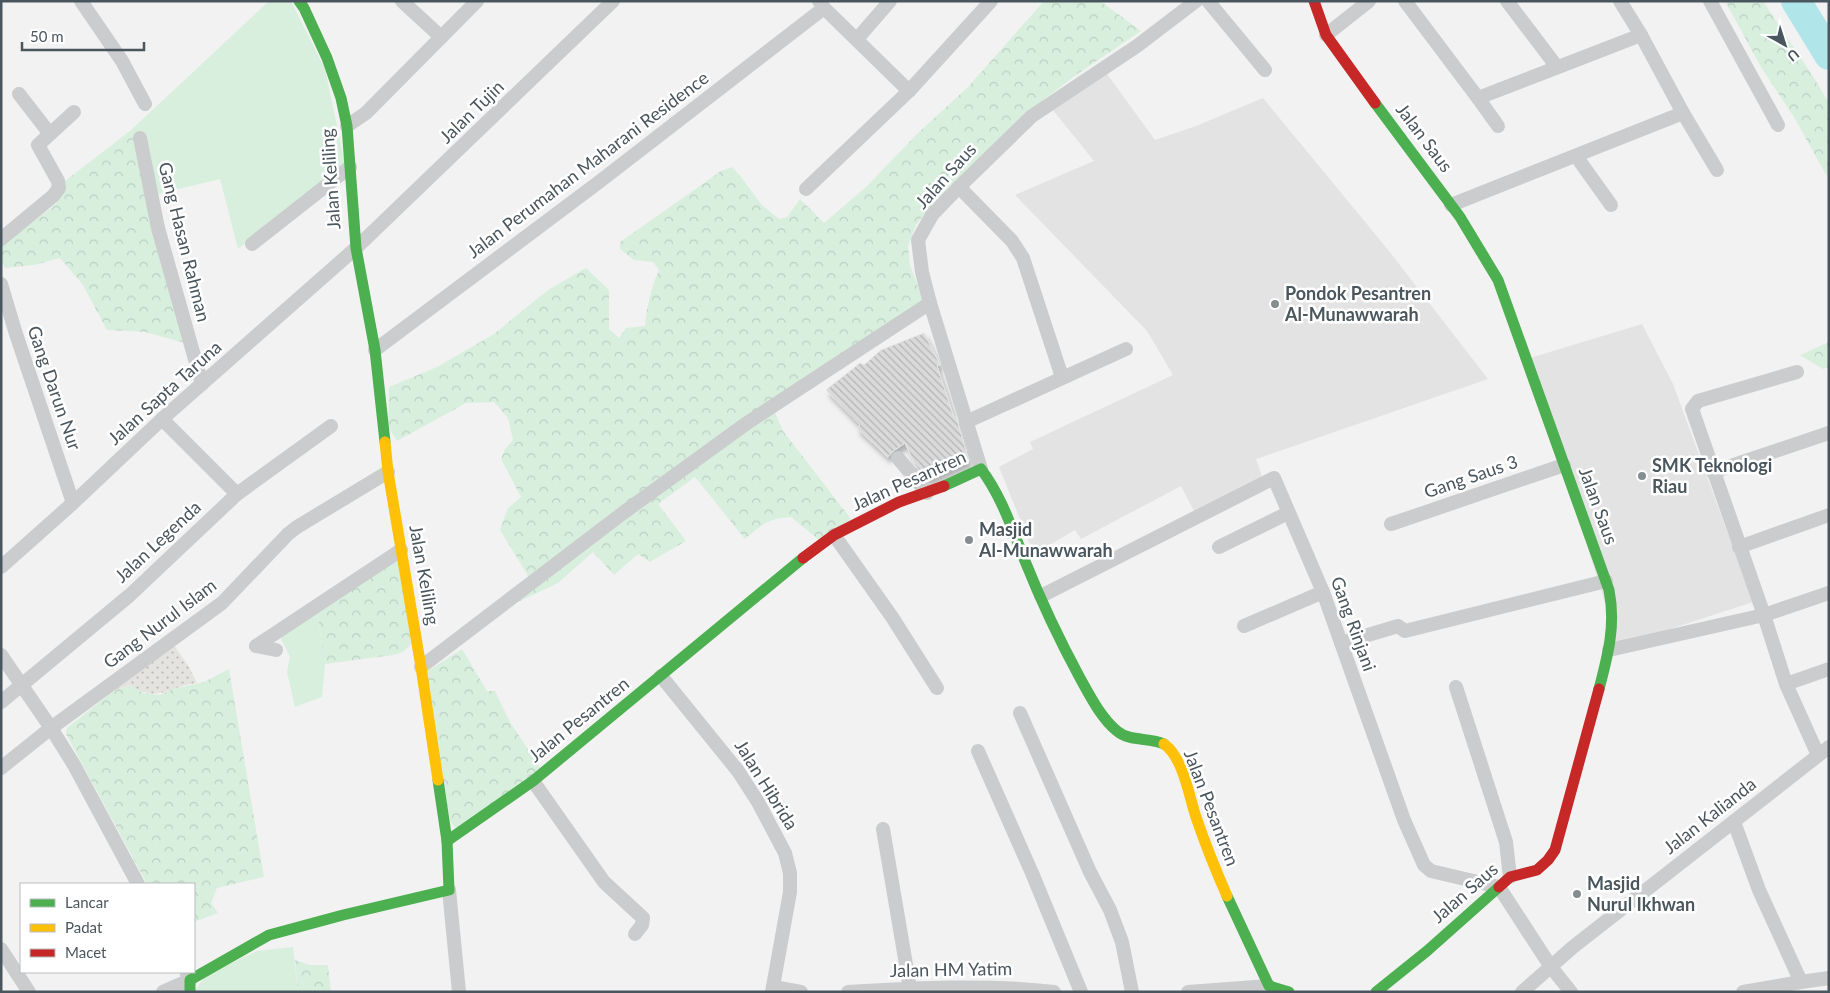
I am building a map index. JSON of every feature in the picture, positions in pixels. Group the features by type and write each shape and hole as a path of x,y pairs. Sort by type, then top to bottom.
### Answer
{"street":[{"path":"80,1 122,61 145,104"},
{"name":"Jalan Keliling","path":"299,1 328,58 341,98 347,126 356,248 375,350 388,472 421,667 447,841 449,890"},
{"path":"402,1 441,37"},
{"path":"347,126 366,113 477,1"},
{"name":"Jalan Tujin","path":"356,248 546,68 613,1"},
{"path":"857,39 890,1"},
{"path":"806,189 909,90 991,1"},
{"name":"Jalan Saus","path":"981,469 930,303 922,272 918,240 932,216 1032,116 1137,46 1196,1"},
{"path":"1208,1 1265,70"},
{"name":"Jalan Saus","path":"1314,1 1326,35 1381,112 1451,204 1498,280 1606,581 1612,611 1609,650 1554,850 1548,860 1537,870 1510,877 1427,951 1376,992"},
{"path":"1326,35 1368,1"},
{"path":"1406,1 1498,126"},
{"path":"1620,1 1717,170"},
{"path":"1710,1 1778,125"},
{"path":"1512,3 1557,67"},
{"name":"Jalan Perumahan Maharani Residence","path":"375,350 599,182 821,5 909,90"},
{"path":"1478,98 1641,35"},
{"path":"19,94 50,134"},
{"path":"1,239 53,196 59,188 58,181 38,145 74,112"},
{"path":"1451,204 1683,113"},
{"name":"Gang Hasan Rahman","path":"140,138 158,228 202,384"},
{"path":"1576,156 1611,205"},
{"path":"252,244 350,167"},
{"path":"959,187 1012,241 1023,258 1062,377"},
{"name":"Jalan Sapta Taruna","path":"1,567 202,384 356,248"},
{"name":"Gang Darun Nur","path":"1,284 73,503"},
{"path":"421,667 623,513 747,423 930,303"},
{"path":"966,422 1126,349"},
{"path":"1798,372 1698,401 1692,409 1764,615 1786,684 1823,751"},
{"path":"162,420 237,494"},
{"name":"Jalan Legenda","path":"1,702 130,594 237,494 331,426"},
{"path":"1714,472 1829,434"},
{"path":"898,458 927,493"},
{"name":"Gang Saus 3","path":"1391,524 1564,465"},
{"name":"Jalan Pesantren","path":"447,841 533,781 744,605 834,535 899,502 927,493 981,469 1000,497 1071,662 1112,728 1127,737 1157,740 1170,750 1178,764 1220,881 1268,986"},
{"name":"Gang Nurul Islam","path":"1,768 51,728 215,609 297,527 388,472"},
{"name":"Gang Rinjani","path":"1041,596 1274,478 1323,592 1404,820 1424,865 1431,871 1499,887"},
{"path":"1219,548 1288,512"},
{"path":"1739,547 1829,515"},
{"path":"834,535 892,617 937,688"},
{"path":"276,650 256,646 401,550"},
{"path":"1341,643 1398,626 1405,631 1606,581"},
{"path":"1244,626 1323,592"},
{"path":"1609,650 1764,615 1829,594"},
{"path":"1,655 74,765 137,883"},
{"path":"1786,684 1829,669"},
{"name":"Jalan Hibrida","path":"661,676 738,771 758,802 785,853 790,873 790,892 773,990"},
{"path":"1456,687 1506,842 1510,877"},
{"path":"1020,713 1090,872 1110,910 1122,942 1132,992"},
{"name":"Jalan Kalianda","path":"1522,992 1573,947 1823,751"},
{"path":"978,752 1032,873 1081,992"},
{"path":"533,781 604,882 643,918 642,925 635,934"},
{"path":"1734,822 1759,890 1801,982"},
{"path":"882,828 910,988"},
{"path":"1499,887 1551,967 1571,992"},
{"path":"163,992 189,981 269,935 449,890 459,992"},
{"path":"1,949 29,992"},
{"path":"1743,992 1829,978"},
{"path":"1188,992 1268,986 1289,992"},
{"name":"Jalan HM Yatim","path":"848,992 910,988 1054,992"},
{"path":"773,990 801,992"}],"shaded area":[{"name":"Pondok Pesantren Al-Munawwarah","path":"1107,74 1155,140 1196,126 1263,98 1389,251 1488,379 1256,459 1263,479 1195,513 1181,486 1081,539 1075,530 1034,554 999,467 1033,449 1030,442 1173,375 1147,331 1015,195 1094,161 1052,109"},
{"name":"SMK Teknologi Riau","path":"1642,324 1673,384 1753,602 1618,646 1530,358"}],"green space":[{"path":"269,1 291,1 325,69 345,164 238,249 220,179 146,197 131,130"},
{"path":"1044,1 1100,1 1141,31 1076,75 1030,110 931,206 916,225 908,246 910,265 924,302 771,403 783,431 851,519 819,540 791,517 765,523 745,539 695,477 658,504 686,541 650,562 638,554 614,575 593,552 558,583 516,603 504,594 530,579 500,530 508,508 521,497 501,459 505,449 513,440 508,418 494,402 466,403 397,441 388,427 389,387 437,367 494,334 548,290 586,268 609,290 609,329 619,338 626,328 645,326 650,297 659,270 653,262 634,260 620,249 620,242 721,171 732,167 762,205 779,219 787,217 800,199 824,223 866,187 917,134 968,87"},
{"path":"1725,1 1763,1 1829,103 1829,180 1795,119 1761,67"},
{"path":"131,130 158,244 185,343 145,332 107,330 83,285 60,258 34,265 5,268 1,260 1,246 55,205 65,190 65,181"},
{"path":"1829,342 1829,367 1823,369 1800,355"},
{"path":"399,556 411,644 403,652 393,655 325,664 317,613"},
{"path":"317,613 325,664 322,697 295,707 287,672 290,657 281,639 284,632"},
{"path":"462,649 487,691 495,691 510,722 541,769 456,829 450,821 426,672"},
{"path":"229,669 264,877 217,888 211,903 218,913 195,922 195,883 146,883 66,734 67,728 115,690 131,685 143,693 160,695 173,689 204,682"},
{"path":"293,947 298,992 194,992 206,975 257,951"},
{"path":"295,960 309,965 328,965 331,992 298,992"}],"sand":[{"path":"174,645 197,683 156,694 130,685 115,690"}],"building":[{"path":"924,333 940,365 937,366 954,418 956,417 969,461 927,480 915,465 905,443 888,457 857,428 860,425 826,390 860,363 864,365 881,350"}],"waterway":[{"path":"1796,1 1829,55"}],"traffic: fast":[{"path":"299,1 327,58 341,98 347,126 356,248 375,350 385,442"},
{"path":"1375,103 1460,217 1498,280 1609,590 1612,615 1611,628 1608,652 1599,689"},
{"path":"944,486 981,469 1001,502 1051,621 1096,706 1111,726 1122,734 1128,737 1164,744"},
{"path":"447,841 533,781 803,558"},
{"path":"190,992 190,980 269,935 449,890 447,841 438,780"},
{"path":"1376,992 1427,951 1499,887"},
{"path":"1227,896 1269,986 1289,992"}],"traffic: slow":[{"path":"385,442 388,472 438,780"},
{"path":"1164,744 1171,750 1181,768 1200,830 1227,896"}],"traffic: jam":[{"path":"1314,1 1326,35 1375,103"},
{"path":"803,558 834,535 899,502 944,486"},
{"path":"1499,887 1510,877 1537,870 1555,850 1599,689"}],"place":[{"name":"Pondok Pesantren Al-Munawwarah","path":"1275,304"},
{"name":"SMK Teknologi Riau","path":"1642,476"},
{"name":"Masjid Al-Munawwarah","path":"969,540"},
{"name":"Masjid Nurul Ikhwan","path":"1577,894"}]}
